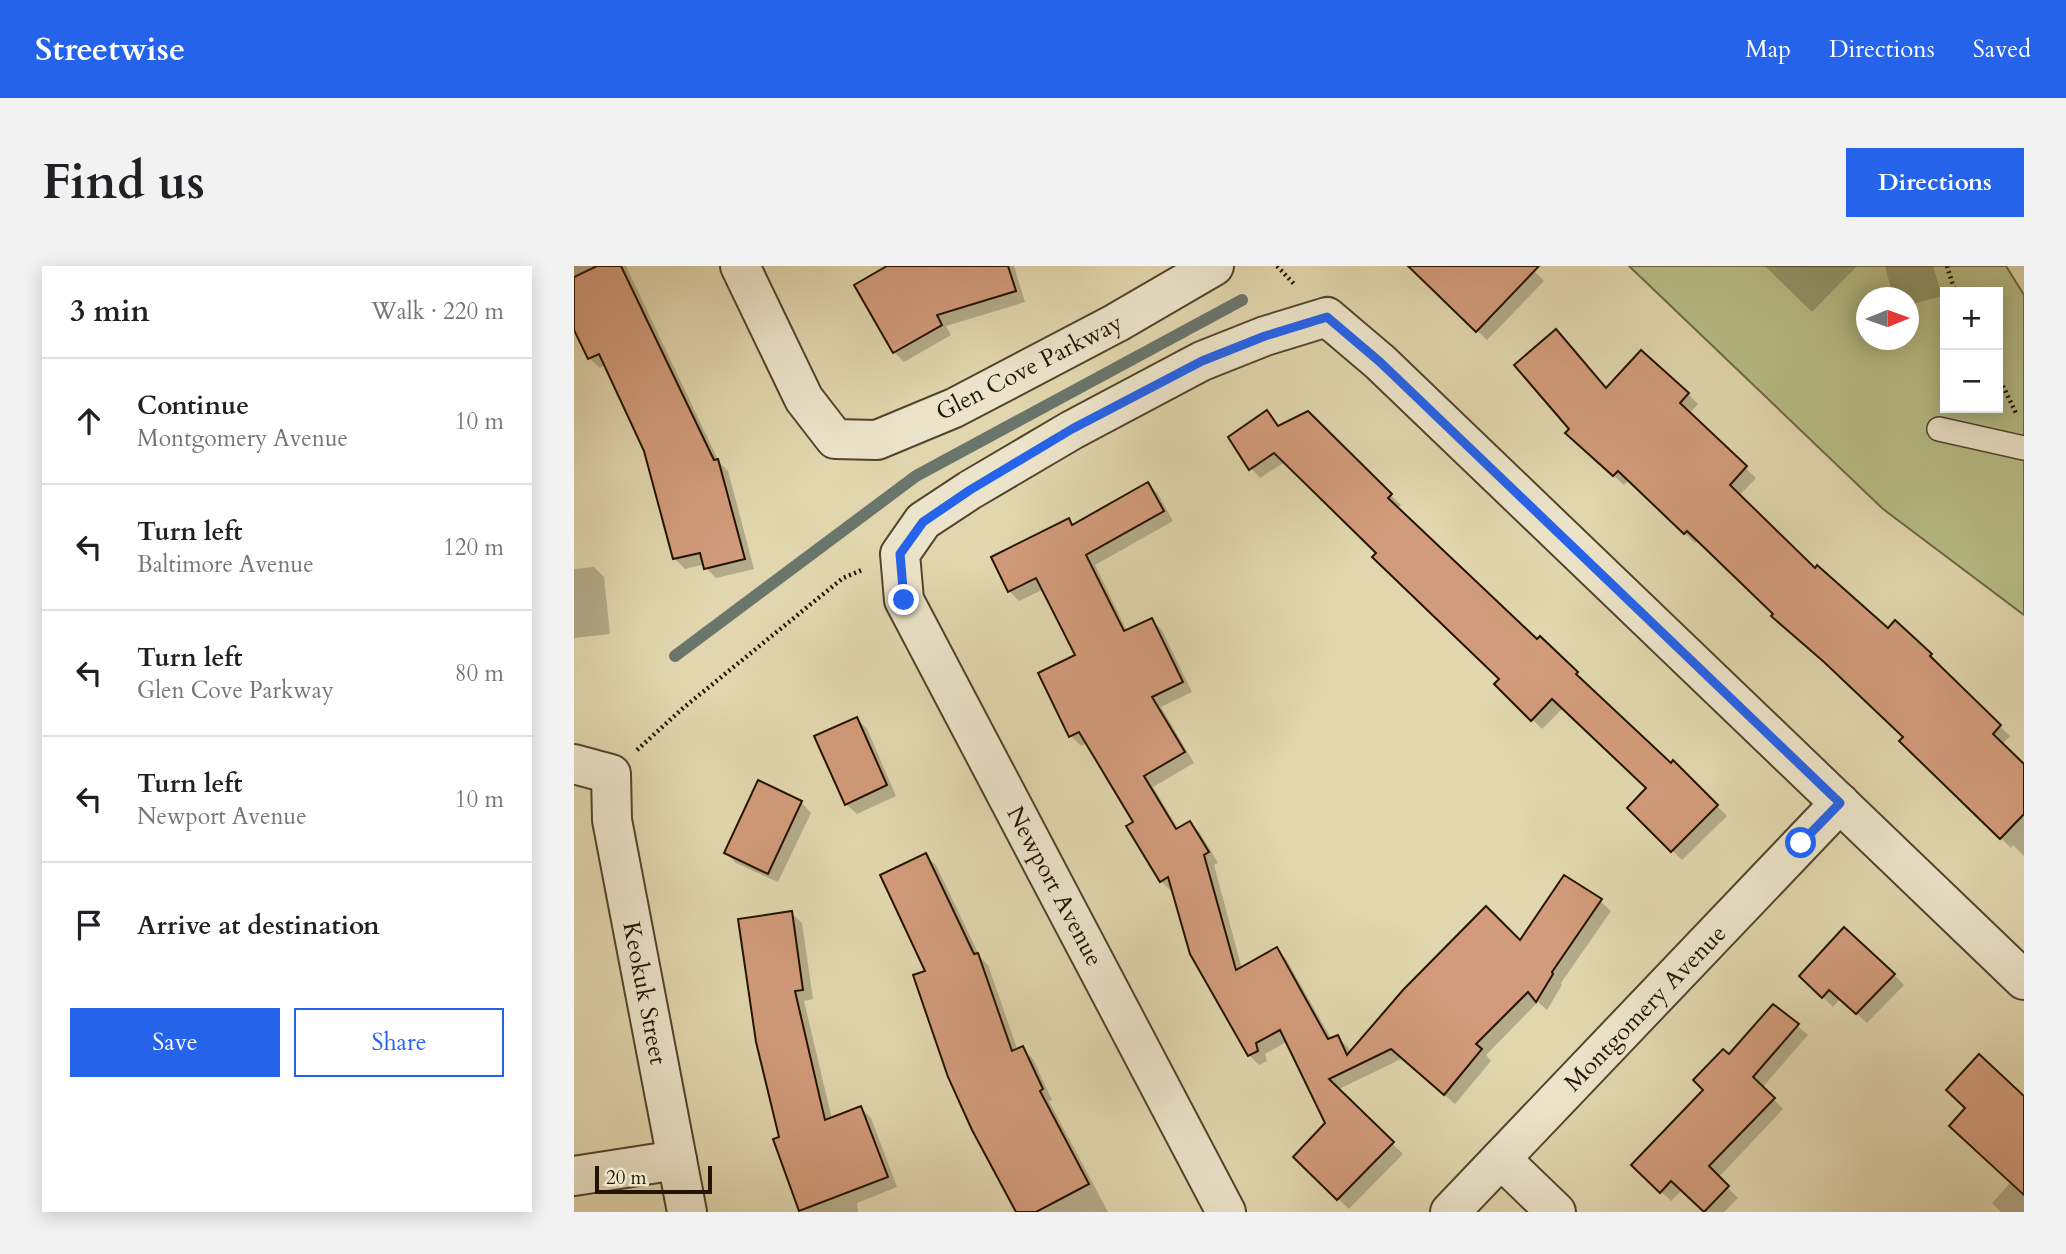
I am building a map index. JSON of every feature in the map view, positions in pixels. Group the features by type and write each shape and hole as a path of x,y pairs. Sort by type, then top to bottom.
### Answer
{"street":[{"name":"Glen Cove Parkway","path":"740,266 804,399 835,439 877,440 954,408 1116,323 1214,266"},
{"path":"900,554 923,522 970,490 1072,429 1202,361 1265,336 1327,317 1380,362 2024,980"},
{"name":"Newport Avenue","path":"900,554 904,600 1226,1212"},
{"path":"574,764 611,774"},
{"name":"Keokuk Street","path":"611,774 612,820 687,1212"},
{"name":"Montgomery Avenue","path":"1450,1212 1840,803"},
{"path":"1501,1159 1556,1212"},
{"path":"574,1176 677,1160"}],"lane":[{"path":"1939,429 2024,448"}],"path":[{"path":"1947,266 1953,287"},
{"path":"2003,386 2018,416"},
{"path":"611,774 682,709 843,578 900,554"}],"green space":[{"path":"1629,266 2006,266 2024,295 2024,615 1883,509"}],"building":[{"path":"597,266 621,266 714,460 718,459 745,559 704,569 700,553 673,559 644,451 599,354 588,359 574,330 574,277"},
{"path":"887,266 1008,266 1016,291 937,315 942,325 893,353 854,285"},
{"path":"1408,266 1539,266 1476,332"},
{"path":"1556,329 1606,388 1641,350 1689,393 1680,403 1747,466 1730,485 1815,568 1817,565 1888,628 1895,620 2001,725 1993,734 2024,764 2024,814 2000,839 1899,741 1903,737 1771,616 1773,614 1687,531 1684,534 1618,471 1613,476 1565,433 1569,429 1514,365"},
{"path":"1267,410 1278,426 1308,411 1392,494 1388,498 1537,639 1540,636 1578,672 1576,674 1671,763 1673,760 1718,805 1671,852 1627,808 1646,788 1552,699 1531,721 1494,684 1499,679 1372,557 1376,553 1274,453 1249,470 1228,437"},
{"path":"1148,482 1164,511 1086,555 1124,631 1152,618 1183,682 1152,697 1185,752 1144,776 1176,829 1190,821 1209,852 1204,855 1236,970 1277,947 1328,1039 1338,1035 1347,1055 1403,990 1486,906 1520,940 1564,875 1602,899 1552,972 1536,1002 1528,992 1476,1044 1482,1049 1444,1095 1391,1049 1329,1079 1394,1142 1337,1200 1293,1157 1325,1123 1280,1030 1256,1043 1258,1051 1248,1056 1190,954 1168,877 1160,882 1126,826 1133,822 1079,732 1069,737 1038,673 1075,655 1036,578 1008,592 991,557 1069,518 1072,525"},
{"path":"857,717 887,785 845,805 814,736"},
{"path":"758,780 802,801 768,874 724,853"},
{"path":"926,853 974,954 978,953 1012,1051 1023,1046 1043,1089 1040,1091 1089,1184 1036,1212 1016,1212 972,1130 948,1077 913,975 925,971 880,875"},
{"path":"792,911 803,990 795,991 825,1120 861,1106 888,1177 799,1211 773,1139 779,1137 756,1042 738,919"},
{"path":"1844,927 1895,974 1856,1014 1829,990 1822,998 1799,976"},
{"path":"1773,1004 1799,1024 1753,1077 1775,1098 1709,1166 1729,1186 1704,1212 1671,1181 1660,1193 1631,1165 1703,1090 1693,1080 1723,1049 1729,1054"},
{"path":"1979,1054 2024,1096 2024,1195 1949,1126 1965,1108 1946,1090"}],"waterway":[{"path":"675,656 916,476 1242,300"}],"route":[{"path":"904,600 900,554 923,522 970,490 1072,429 1202,361 1265,336 1327,317 1380,362 1840,803 1801,843"}]}
